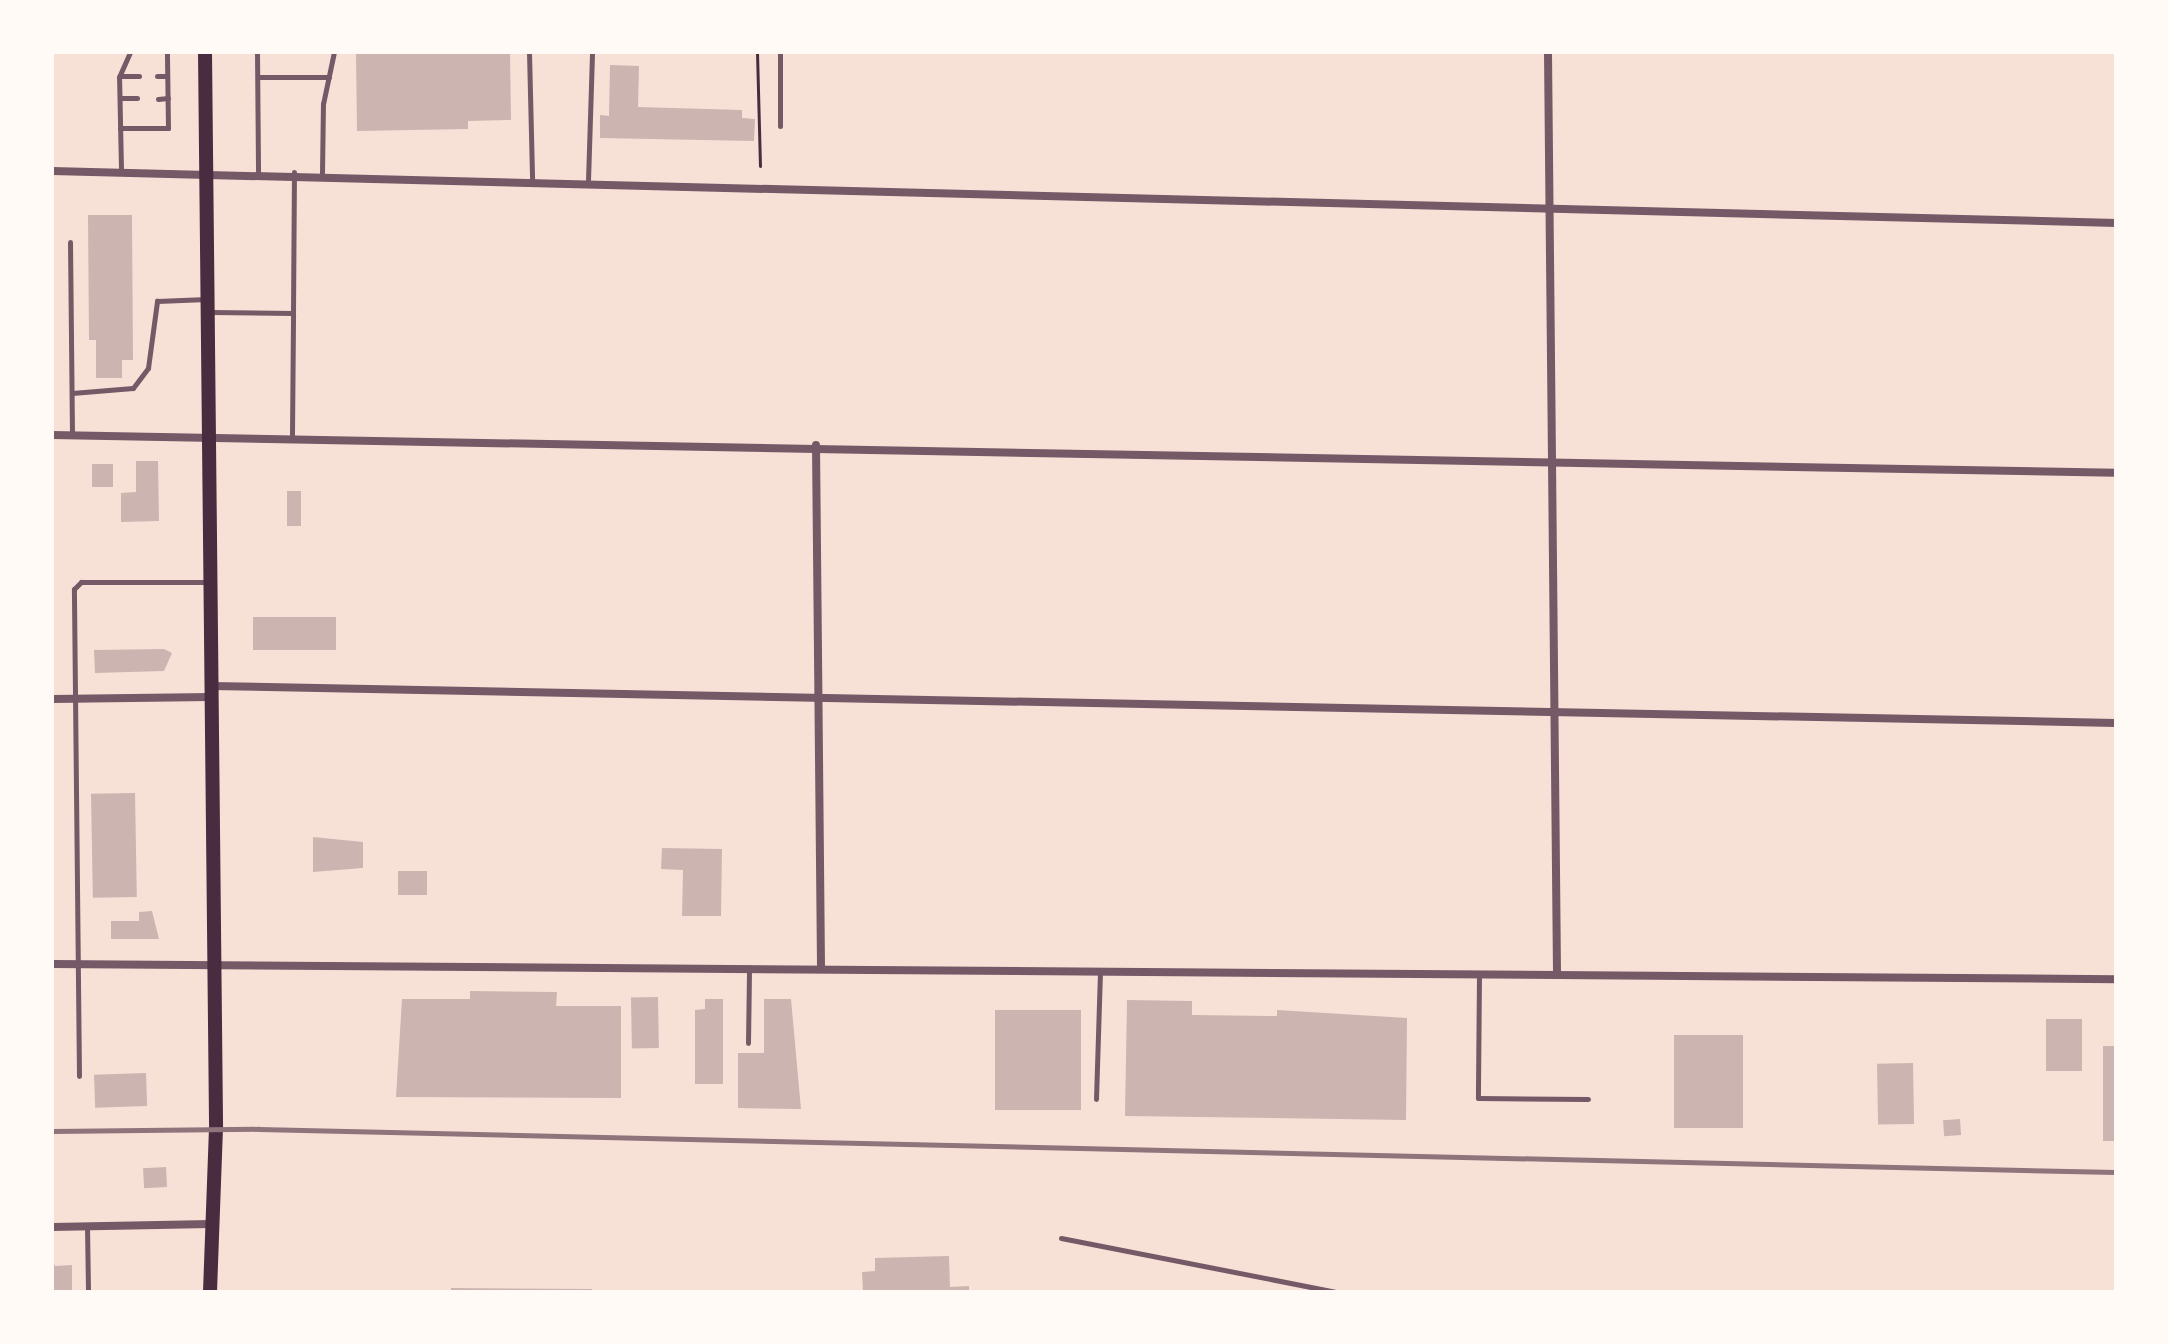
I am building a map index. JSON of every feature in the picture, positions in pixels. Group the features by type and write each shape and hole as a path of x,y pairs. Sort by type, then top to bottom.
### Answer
{"main road":[{"path":"205,52 213,582 210,1292"}],"street":[{"path":"1548,52 1557,973"},
{"path":"52,171 258,171 2116,223"},
{"path":"52,435 209,433 2116,473"},
{"path":"816,445 821,967"},
{"path":"52,699 211,691 819,703 1555,709 2116,723"},
{"path":"52,964 213,961 2116,979"},
{"path":"52,1227 211,1224"}],"lane":[{"path":"121,169 119,77 130,52"},
{"path":"120,128 168,128 167,52"},
{"path":"257,52 258,171"},
{"path":"322,173 329,77 334,52"},
{"path":"529,52 532,179"},
{"path":"588,181 592,52"},
{"path":"780,52 780,126"},
{"path":"119,77 139,76"},
{"path":"157,76 167,76"},
{"path":"258,77 329,77"},
{"path":"120,98 137,98"},
{"path":"158,99 168,98"},
{"path":"292,435 294,172"},
{"path":"70,242 72,435"},
{"path":"72,393 133,388 148,368 157,301 293,313"},
{"path":"79,1076 73,699 77,585 213,582"},
{"path":"748,1043 749,966"},
{"path":"1096,1099 1100,969"},
{"path":"1479,973 1478,1098 1588,1099"},
{"path":"87,1226 88,1292"},
{"path":"1061,1238 1335,1292"}],"path":[{"path":"757,52 760,166"}],"building":[{"path":"356,52 510,52 511,120 468,121 468,129 357,131"},
{"path":"610,65 639,66 638,107 742,110 742,118 755,119 754,141 600,138 600,115 609,116"},
{"path":"88,215 132,215 133,360 122,360 122,378 96,378 96,340 89,340"},
{"path":"136,461 158,461 159,521 121,522 121,493 136,492"},
{"path":"92,464 113,464 113,487 92,487"},
{"path":"287,491 301,491 301,526 287,526"},
{"path":"253,617 336,617 336,650 253,650"},
{"path":"164,649 172,653 164,671 95,673 94,650"},
{"path":"135,793 137,897 93,898 91,794"},
{"path":"313,837 363,842 363,868 313,872"},
{"path":"662,848 722,849 721,916 682,916 683,870 661,869"},
{"path":"398,871 427,871 427,895 398,895"},
{"path":"152,911 159,939 111,939 111,921 139,921 139,912"},
{"path":"470,991 557,992 556,1006 621,1006 621,1098 396,1097 402,999 470,999"},
{"path":"631,997 658,997 659,1048 632,1048"},
{"path":"705,999 723,999 723,1084 695,1084 695,1010 705,1009"},
{"path":"764,999 791,999 801,1109 738,1108 738,1053 764,1053"},
{"path":"1127,1000 1192,1001 1192,1015 1277,1016 1277,1010 1407,1018 1406,1120 1125,1116"},
{"path":"995,1010 1081,1010 1081,1110 995,1110"},
{"path":"2046,1019 2082,1019 2082,1071 2046,1071"},
{"path":"1674,1035 1743,1035 1743,1128 1674,1128"},
{"path":"2103,1046 2116,1046 2116,1141 2103,1141"},
{"path":"1913,1063 1914,1124 1878,1125 1877,1064"},
{"path":"146,1073 147,1106 95,1108 94,1075"},
{"path":"1960,1119 1961,1135 1944,1136 1943,1120"},
{"path":"166,1167 167,1187 144,1188 143,1168"},
{"path":"949,1256 950,1287 969,1286 969,1292 863,1292 862,1272 875,1271 875,1258"},
{"path":"52,1258 55,1266 72,1265 72,1292 52,1292"},
{"path":"451,1288 592,1289 592,1292 451,1292"}],"railway":[{"path":"52,1131 259,1129 2116,1172"}]}
